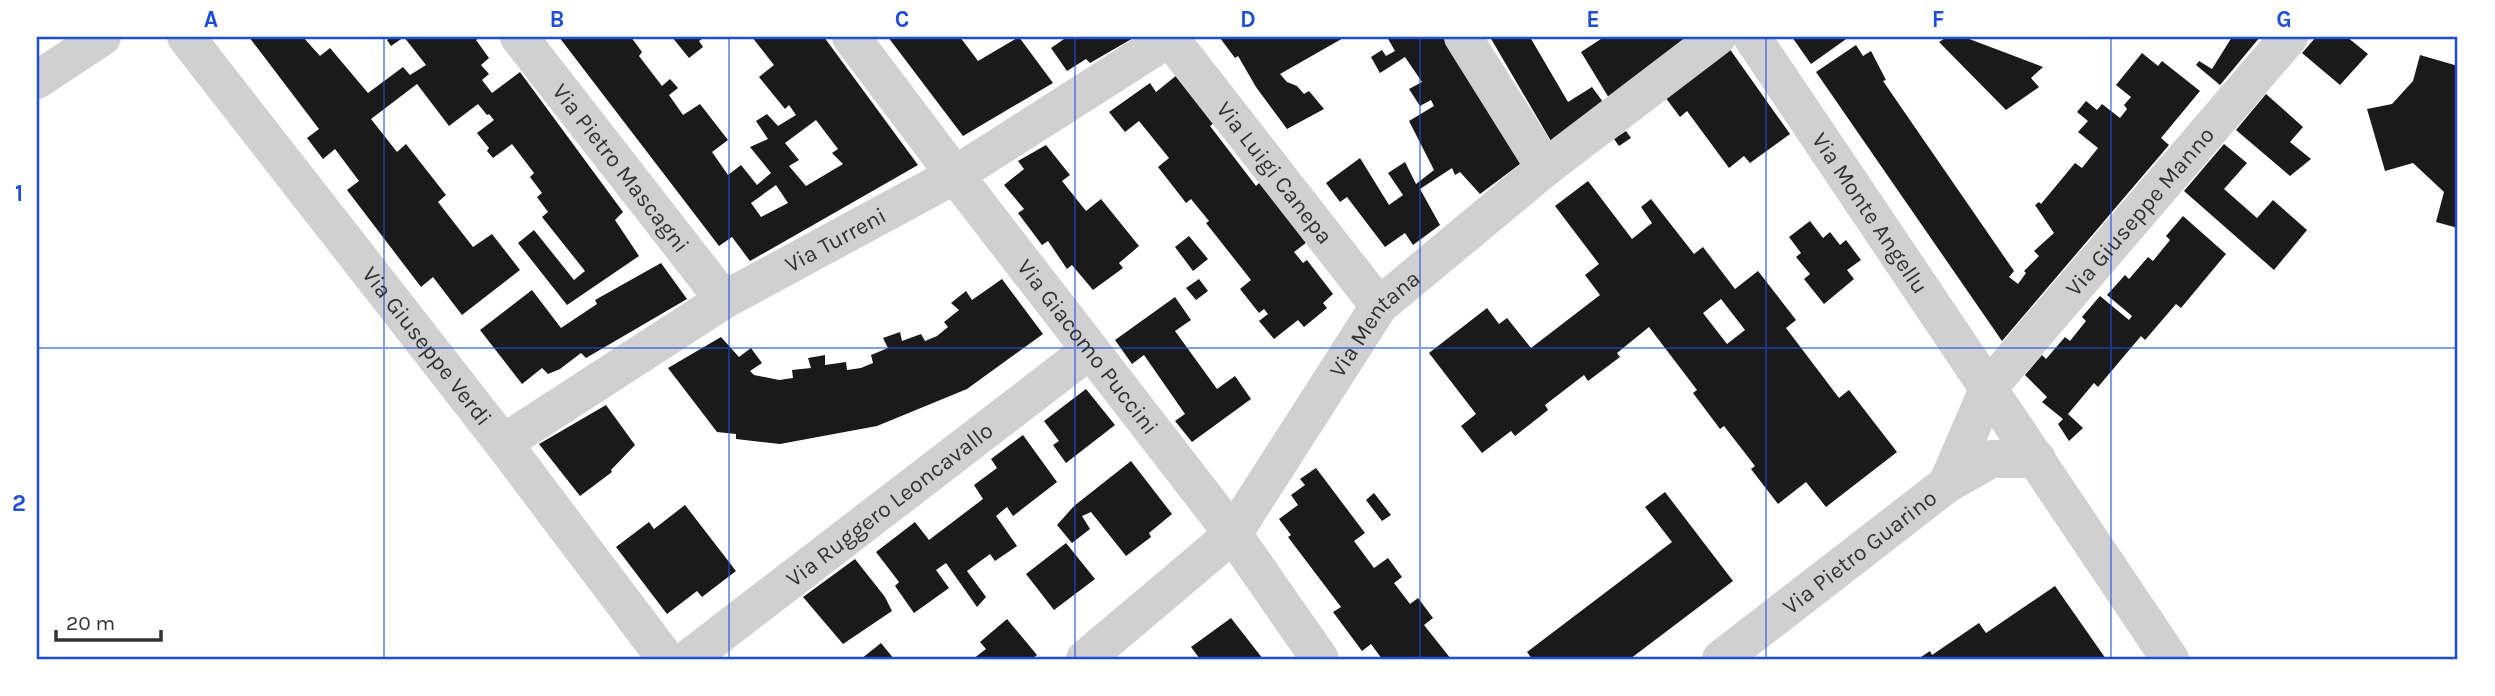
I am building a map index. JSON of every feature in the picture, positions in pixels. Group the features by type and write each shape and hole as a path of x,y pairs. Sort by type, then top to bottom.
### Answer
{"street":[{"path":"37,80 102,37"},
{"name":"Via Giuseppe Verdi","path":"186,37 503,443 666,659"},
{"name":"Via Pietro Mascagni","path":"519,37 723,300"},
{"name":"Via Giacomo Puccini","path":"851,37 1233,534 1320,659"},
{"name":"Via Turreni","path":"503,443 723,300 955,175 1170,37"},
{"name":"Via Luigi Canepa","path":"1170,37 1379,306"},
{"path":"1463,37 1545,168"},
{"name":"Via Mentana","path":"1085,659 1233,534 1379,306 1545,168 1717,37"},
{"name":"Via Monte Angellu","path":"1752,37 2170,659"},
{"name":"Via Giuseppe Manno","path":"1989,387 2290,37"},
{"name":"Via Ruggero Leoncavallo","path":"688,659 1090,350"},
{"name":"Via Pietro Guarino","path":"1721,659 1947,484 1989,387"},
{"path":"1947,484 1991,459 2037,459"}],"building":[{"path":"249,37 303,37 320,56 330,48 368,93 403,67 410,75 426,65 404,37 481,37 476,40 489,58 481,65 489,74 482,80 492,93 520,72 623,212 615,220 639,256 567,305 518,243 534,230 574,280 585,271 542,217 548,212 537,197 542,193 530,177 534,173 512,144 493,158 487,151 489,148 477,133 494,120 478,104 449,126 417,84 371,119 397,152 406,144 446,195 438,202 473,247 492,234 520,270 462,315 433,277 421,287 347,190 359,181 335,149 323,159 307,138 319,129"},
{"path":"391,37 404,37 391,46 387,40"},
{"path":"559,37 631,37 642,52 639,56 662,86 670,79 678,88 669,95 683,115 700,104 728,140 712,152 728,175 741,165 757,185 771,173 750,147 768,139 756,121 767,114 778,126 796,115 789,105 785,109 759,77 774,65 752,37 824,37 918,165 750,261 732,237 719,246","holes":["816,120 838,149 832,153 843,164 806,186 789,166 799,160 785,143","776,185 788,203 761,217 751,203"]},
{"path":"672,37 705,37 699,41 703,47 689,58"},
{"path":"888,37 960,37 978,61 1019,37 1053,83 963,136"},
{"path":"1067,37 1135,37 1090,63 1086,59 1067,71 1051,48"},
{"path":"1345,37 1280,74 1304,94 1309,91 1324,109 1287,129 1256,87 1238,56 1235,58 1220,38"},
{"path":"1387,37 1450,37 1524,161 1480,194 1460,172 1455,175 1452,168 1420,189 1440,225 1413,245 1405,233 1385,247 1347,197 1340,202 1326,183 1360,158 1389,205 1403,195 1388,173 1405,162 1416,184 1434,170 1409,121 1434,106 1431,100 1420,106 1409,89 1422,82 1405,57 1380,73 1371,57 1382,50 1386,56 1395,51"},
{"path":"1490,37 1530,37 1568,102 1592,87 1603,102 1551,141"},
{"path":"1604,37 1689,37 1609,98 1581,52"},
{"path":"1792,37 1849,37 1811,64"},
{"path":"1947,37 1964,37 2043,67 2031,78 2039,87 2006,110 1939,42"},
{"path":"2232,37 2260,37 2220,85 2196,65 2199,61 2212,69"},
{"path":"2316,37 2347,37 2368,54 2340,85 2302,53"},
{"path":"1856,45 1863,56 1871,51 1886,80 1883,81 2014,271 2009,277 2018,284 2026,273 2024,271 2039,256 2034,251 2054,233 2035,205 2039,202 2041,204 2075,163 2082,168 2098,148 2078,132 2088,121 2077,112 2086,101 2097,110 2102,104 2120,118 2127,109 2124,105 2131,97 2116,85 2142,53 2158,66 2162,61 2200,91 2161,138 2169,145 2002,341 1816,72"},
{"path":"1729,48 1790,134 1750,163 1744,156 1729,168 1687,111 1680,117 1665,97"},
{"path":"2420,55 2458,66 2458,228 2436,222 2444,192 2413,163 2385,171 2367,109 2392,104 2413,81"},
{"path":"1177,75 1214,123 1210,126 1256,186 1260,182 1307,242 1294,252 1303,263 1307,260 1333,294 1323,303 1327,308 1304,327 1298,320 1274,339 1259,321 1268,314 1264,309 1259,313 1240,289 1251,280 1206,223 1209,221 1191,199 1186,203 1158,167 1169,158 1139,121 1125,132 1109,112 1150,83 1156,92"},
{"path":"2266,94 2303,127 2290,142 2311,159 2290,176 2236,130"},
{"path":"1626,131 1631,138 1619,146 1614,139"},
{"path":"2224,144 2247,163 2224,189 2257,218 2273,200 2307,230 2274,270 2184,191"},
{"path":"1046,145 1070,175 1062,181 1086,211 1101,199 1139,246 1119,263 1123,268 1093,290 1072,265 1067,269 1048,241 1042,245 1018,213 1024,209 1004,185 1024,169 1018,161"},
{"path":"1588,181 1632,239 1652,223 1641,207 1651,199 1694,254 1703,247 1735,289 1758,271 1796,320 1786,328 1839,398 1849,390 1897,452 1826,507 1806,482 1778,504 1751,469 1755,466 1724,426 1720,429 1693,393 1697,390 1649,327 1617,353 1620,357 1588,381 1584,375 1545,405 1548,410 1515,436 1511,431 1482,453 1461,426 1476,414 1429,353 1487,308 1499,324 1507,318 1531,348 1600,295 1585,275 1599,264 1555,206","holes":["1721,299 1745,330 1727,344 1703,313"]},
{"path":"2183,216 2226,254 2181,308 2176,304 2145,340 2141,336 2098,387 2094,383 2068,414 2083,428 2069,441 2058,424 2063,419 2042,402 2047,397 2025,375 2042,355 2046,359 2065,337 2070,341 2086,321 2082,317 2100,296 2129,320 2132,316 2107,295 2125,275 2129,279 2148,257 2153,261 2170,240 2166,236"},
{"path":"1810,221 1823,238 1830,232 1840,245 1846,240 1861,260 1847,270 1854,279 1824,304 1804,279 1810,274 1796,257 1801,253 1789,237"},
{"path":"1189,236 1208,259 1193,271 1175,247"},
{"path":"661,263 687,299 586,358 581,353 560,369 548,374 542,368 522,384 480,330 532,290 561,328 597,304 595,300"},
{"path":"1002,279 1043,334 967,389 877,426 780,444 736,439 736,434 717,432 668,368 721,337 739,357 751,348 762,363 750,371 754,375 779,380 793,378 792,370 811,368 808,358 825,355 825,365 846,362 847,370 861,368 873,363 871,355 888,348 883,338 900,332 902,341 921,334 925,341 937,336 948,327 944,322 959,310 951,303 966,291 972,300"},
{"path":"1199,279 1208,291 1196,300 1186,288"},
{"path":"1175,297 1191,320 1175,331 1217,389 1235,376 1251,399 1192,442 1175,421 1185,414 1144,355 1132,364 1115,340"},
{"path":"1086,389 1115,425 1066,463 1053,445 1059,441 1044,421"},
{"path":"606,405 635,445 612,472 580,496 539,444"},
{"path":"1023,435 1057,482 1013,516 1007,507 996,516 1017,546 995,561 990,554 967,571 986,597 977,607 946,563 936,570 949,588 914,613 895,586 899,582 876,552 915,522 929,540 983,499 974,485 997,468 991,459"},
{"path":"1131,461 1172,514 1149,533 1151,537 1126,556 1091,512 1082,516 1090,529 1072,543 1057,525 1074,506"},
{"path":"1316,468 1365,533 1354,541 1374,568 1388,558 1402,577 1394,583 1410,604 1418,598 1433,618 1424,625 1451,659 1382,659 1371,644 1362,651 1333,612 1341,607 1288,537 1291,535 1279,519 1298,505 1291,495 1305,485 1300,479"},
{"path":"1665,492 1733,581 1630,659 1532,659 1527,652 1672,542 1645,507"},
{"path":"1374,493 1391,515 1382,521 1366,500"},
{"path":"685,505 736,571 702,597 697,591 667,614 616,547 649,522 654,529"},
{"path":"1066,543 1095,579 1054,610 1026,574"},
{"path":"855,559 885,597 892,611 843,644 803,597"},
{"path":"2055,586 2106,659 1918,659 1930,651 1932,655 1979,623 1986,633"},
{"path":"1231,618 1263,659 1200,659 1191,647"},
{"path":"1007,619 1037,655 1032,659 973,659 986,649 980,642"},
{"path":"881,643 894,659 861,659"}]}
